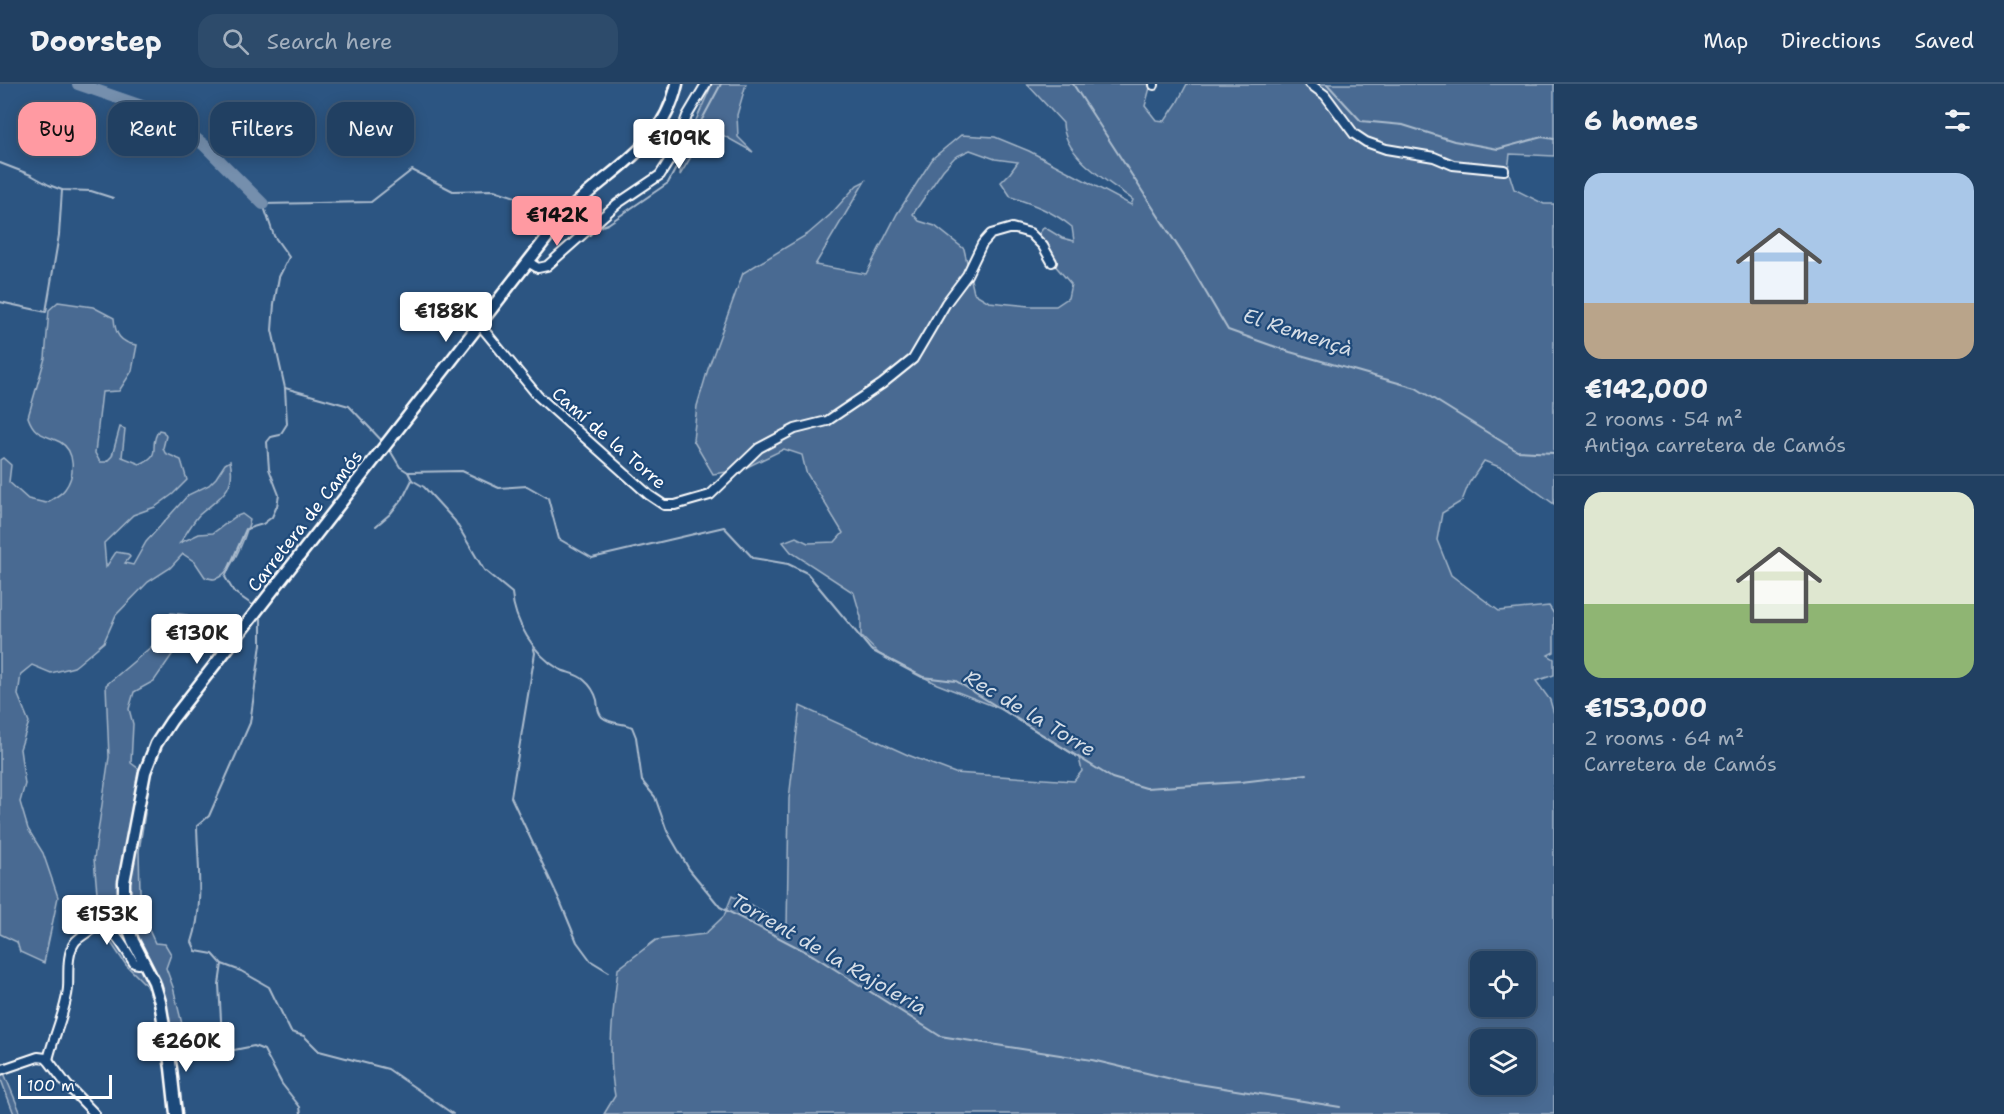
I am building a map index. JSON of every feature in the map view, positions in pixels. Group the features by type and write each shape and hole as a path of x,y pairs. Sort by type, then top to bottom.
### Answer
{"street":[{"name":"Carretera de Camós","path":"176,1114 160,1002 154,982 128,927 125,913 124,882 145,772 152,754 171,721 559,222 583,195 631,159 651,140 666,117 677,84"},
{"path":"530,259 538,268 542,268 623,199 656,178 675,150 687,116 706,84"},
{"path":"1310,84 1325,95 1354,134 1366,142 1386,149 1434,157 1453,165 1504,170"},
{"name":"Camí de la Torre","path":"479,324 538,396 649,495 664,505 675,505 710,495 759,448 795,429 826,421 882,384 913,359 946,303 967,275 982,244 991,234 1012,228 1030,233 1043,246 1052,262"},
{"path":"48,1060 67,994 69,964 75,941 99,925 104,926 118,939 134,963 144,962"},
{"path":"0,1070 38,1057 46,1058 58,1076 95,1114"}],"shaded area":[{"path":"712,84 746,84 737,115 738,137 753,152 719,133 703,137 680,175 682,152"},
{"path":"1027,84 1151,84 1145,106 1156,120 1165,121 1187,84 1554,84 1554,156 1510,154 1508,170 1514,189 1544,204 1554,204 1554,504 1507,470 1484,461 1469,483 1462,501 1442,513 1437,540 1451,575 1499,611 1549,606 1554,614 1554,652 1548,655 1554,659 1554,675 1536,681 1550,700 1554,714 1554,1114 604,1114 615,1096 611,1048 618,969 656,940 705,934 724,916 732,896 755,907 787,929 789,799 800,706 908,755 955,773 1074,781 1082,771 1079,758 1001,709 937,684 879,654 861,636 861,617 854,593 791,552 783,542 796,537 808,543 835,542 843,533 806,472 802,455 784,449 741,470 713,474 693,440 697,406 708,369 743,273 808,234 830,215 857,185 865,181 815,265 866,274 897,214 933,158 961,135 995,137 1029,151 1131,205 1133,200 1079,157 1065,135 1063,123","holes":["970,150 995,159 1018,162 1001,182 1011,197 1043,209 1072,227 1074,241 1062,238 1044,227 1038,235 1053,263 1071,284 1068,298 1056,306 989,302 974,293 964,249 935,226 919,221 913,214 943,170 955,157"]},
{"path":"58,302 93,307 114,318 120,337 126,342 137,345 132,371 119,391 102,392 95,453 100,462 106,462 112,456 120,427 125,429 122,457 140,464 151,457 159,430 163,431 166,436 163,448 165,453 181,460 187,480 155,507 133,515 104,543 106,567 116,552 128,554 130,557 125,563 133,565 146,542 188,495 209,485 230,461 231,480 228,487 199,515 180,543 199,534 213,533 242,514 250,520 237,554 220,577 214,579 205,577 195,562 183,554 170,568 148,582 116,615 104,642 74,667 51,673 32,665 21,674 18,695 29,722 20,749 25,784 20,802 28,829 43,853 58,897 44,963 20,952 17,942 0,934 0,460 3,458 11,465 9,482 28,499 46,503 63,491 71,477 72,464 69,451 60,442 37,432 28,417 45,358 49,310"},
{"path":"171,613 187,615 174,652 154,681 134,692 129,709 133,724 131,763 139,769 145,813 139,851 140,891 144,919 155,943 165,944 171,954 166,968 183,1028 178,1036 161,1036 156,1006 145,984 126,965 103,931 99,915 94,859 109,757 106,685 152,646 165,619"},
{"path":"4,1073 21,1114 14,1114 0,1077 0,1074"}],"waterway":[{"name":"El Remençà","path":"78,84 165,114 204,145 263,204"},
{"name":"El Remençà","path":"596,228 608,224 668,183 721,84"},
{"name":"El Remençà","path":"1073,84 1188,262 1228,330 1290,352 1416,388 1517,451 1554,453"},
{"path":"1327,84 1361,121 1403,125 1454,141 1498,149 1542,137 1554,139"},
{"path":"0,163 62,190 91,191 113,198"},
{"path":"254,606 234,592 225,577 246,529 263,524 272,517 277,506 279,495 269,469 267,442 271,437 280,435 287,424 285,388 272,330 279,277 289,257 274,236 263,204 371,202 412,170 453,191 494,190 537,204 551,227"},
{"path":"0,302 46,312 59,235 62,190"},
{"name":"El Remençà","path":"555,232 558,237 581,231"},
{"name":"Torrent de la Rajoleria","path":"285,388 349,406 384,443"},
{"name":"Torrent de la Rajoleria","path":"388,447 400,467 408,472 412,480 424,487 455,521 484,570 512,593 521,626 541,655 559,669 579,676 586,682 595,695 598,711 602,717 632,727 636,737 642,781 655,797 667,831 689,869 720,907 814,956 940,1036 1092,1060 1180,1081 1340,1107"},
{"name":"Rec de la Torre","path":"408,472 462,471 499,488 527,486 548,498 559,539 592,558 724,527 753,558 788,564 807,573 871,650 922,677 956,681 1112,778 1146,788 1241,782 1307,774"},
{"path":"376,526 403,498 412,480"},
{"path":"261,614 261,644 250,723 209,816 197,826 199,900 192,942 196,951 213,954 222,964 241,971 269,987 291,1032 304,1036 319,1051 388,1069 453,1114"},
{"path":"533,646 535,653 511,797 577,942 591,961 609,972"},
{"path":"222,964 219,984 222,1038 229,1048 234,1050 254,1046 264,1050 282,1084 300,1107 301,1114"}]}
